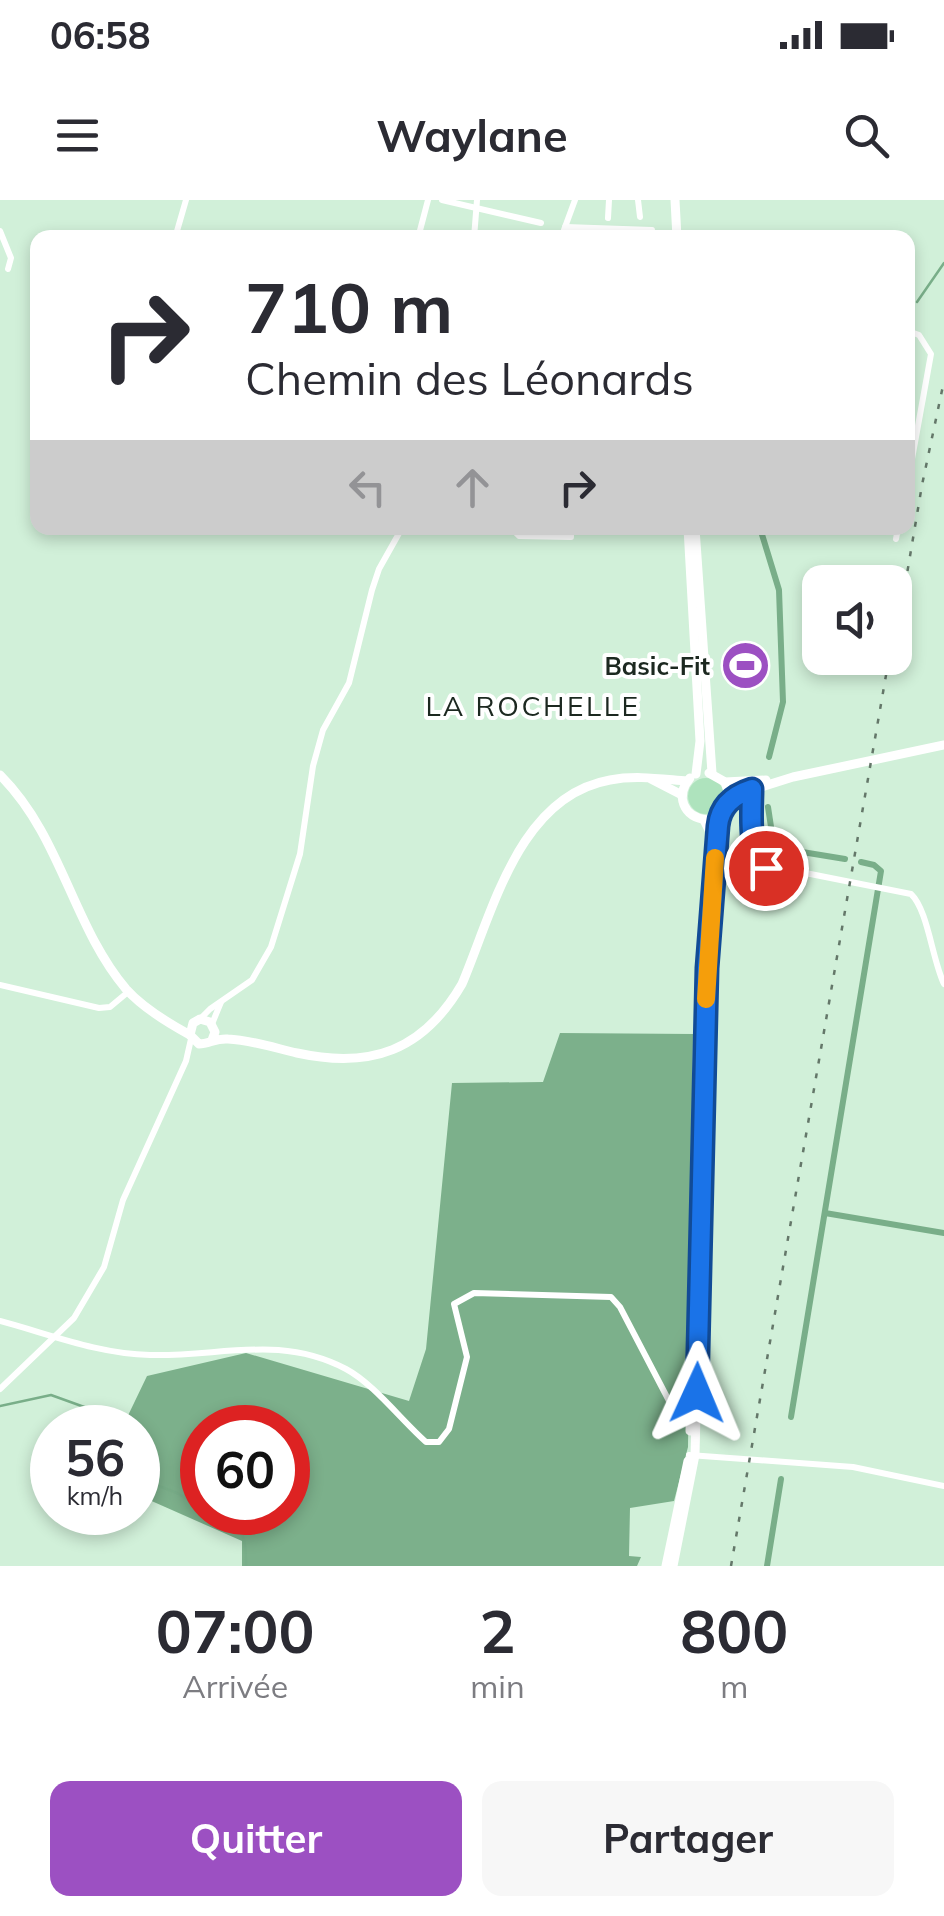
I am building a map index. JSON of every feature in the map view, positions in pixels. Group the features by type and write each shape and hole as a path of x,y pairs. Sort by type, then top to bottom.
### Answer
{"main road":[{"path":"675,203 677,230"},
{"path":"682,795 691,778 700,741 692,535"},
{"path":"693,535 712,773"},
{"path":"669,1566 692,1455 694,1426 707,968 719,817 730,798 752,789 944,745"},
{"path":"0,775 22,797 43,830 106,962 128,992 194,1040 239,1040 342,1060 378,1056 403,1046 428,1029 456,994 520,846 554,806 594,784 691,778 712,773 725,782 730,798"},
{"path":"725,782 793,777"},
{"path":"649,778 682,795 688,812 704,820 719,817"},
{"path":"694,1426 699,994 710,838 704,820"},
{"path":"166,1020 196,1021 239,1040"},
{"path":"194,1040 196,1021"},
{"path":"212,1040 213,1026"}],"street":[{"path":"178,230 186,200"},
{"path":"420,230 428,200"},
{"path":"442,200 478,204 541,223"},
{"path":"563,230 576,200"},
{"path":"608,218 609,200"},
{"path":"638,200 640,217"},
{"path":"475,230 478,204"},
{"path":"564,227 575,230"},
{"path":"0,231 11,258 8,270"},
{"path":"915,334 931,354 915,442"},
{"path":"196,1021 252,980 271,947 300,854 313,766 323,730 349,683 372,590 398,535"},
{"path":"518,535 571,535"},
{"path":"752,789 755,852 760,864 911,894 921,905 931,952 940,957 944,984"},
{"path":"0,985 99,1008 110,1007 128,992"},
{"path":"213,1026 221,1001"},
{"path":"0,1389 74,1318 104,1266 123,1200 194,1040"},
{"path":"0,1321 116,1353 152,1356 256,1348 291,1350 350,1371 426,1442 439,1442 449,1428 467,1357 454,1304 459,1298 474,1293 611,1297 680,1420 694,1426"},
{"path":"692,1455 853,1467 944,1486"}],"green space":[{"path":"706,778 719,783 724,796 719,809 706,814 693,809 688,796 693,783"},
{"path":"560,1033 693,1034 688,1447 674,1501 630,1508 629,1556 641,1557 637,1566 242,1566 242,1541 228,1535 310,1535 310,1405 180,1405 180,1514 160,1505 160,1405 133,1405 147,1376 246,1353 409,1401 426,1349 452,1083 543,1082"}],"waterway":[{"path":"917,302 944,263"},
{"path":"762,535 779,590 783,702 769,757"},
{"path":"768,807 773,840 790,850 845,859"},
{"path":"791,1417 881,871 861,862"},
{"path":"825,1213 944,1233"},
{"path":"0,1406 51,1395 79,1405"},
{"path":"767,1566 781,1479"},
{"path":"160,1486 180,1495"},
{"path":"242,1535 246,1566"}],"railway":[{"path":"915,526 944,381"},
{"path":"908,565 914,535"},
{"path":"731,1566 886,675"}],"slow traffic":[{"path":"706,999 715,858"}],"place":[{"name":"Basic-Fit","path":"745,666"}],"district":[{"name":"LA ROCHELLE","path":"533,706"}],"route":[{"path":"697,1393 707,968 718,826 730,798 752,789 755,852 766,868"}]}
